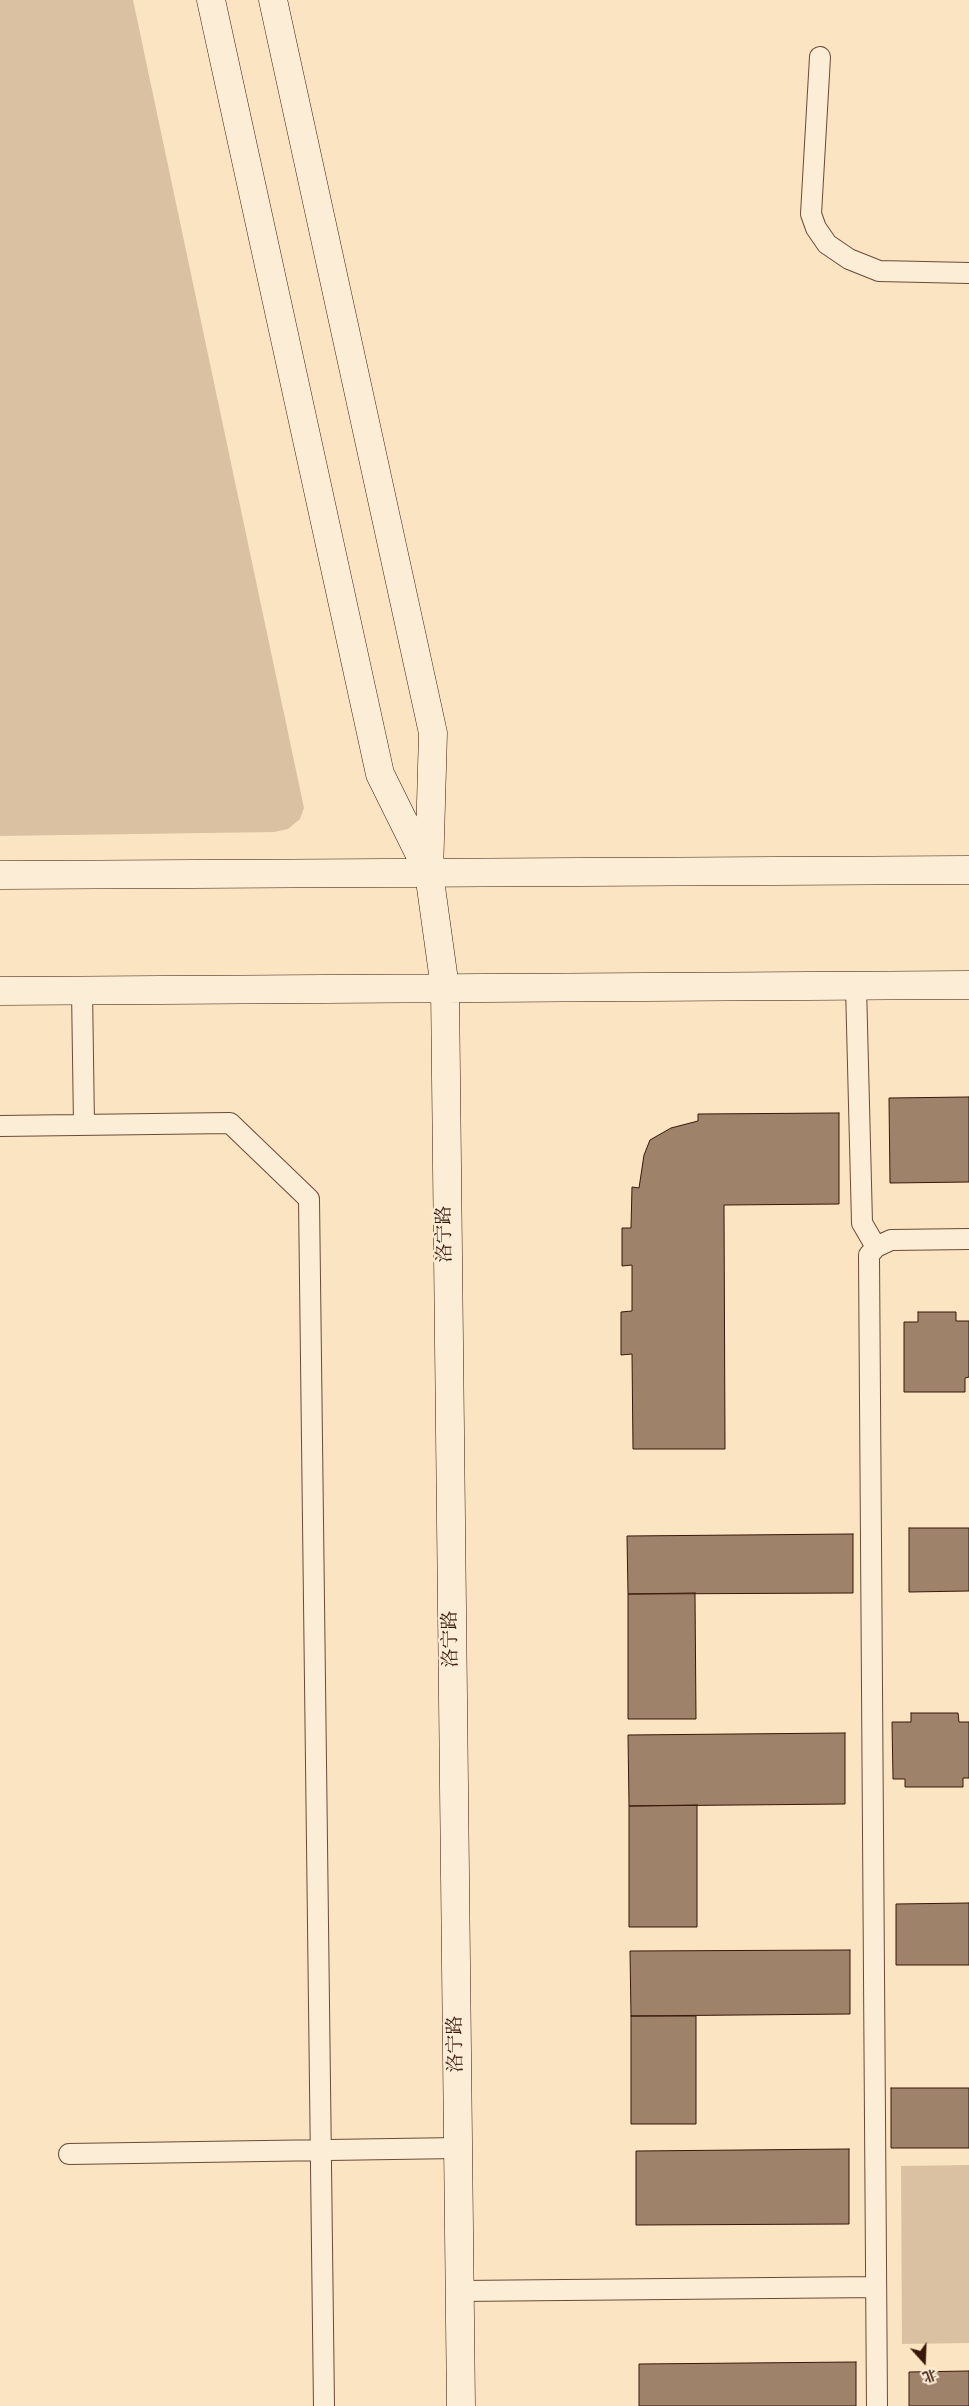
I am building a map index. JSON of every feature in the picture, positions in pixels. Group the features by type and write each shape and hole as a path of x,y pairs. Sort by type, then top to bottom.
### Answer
{"main road":[{"path":"212,0 380,774 428,873"},
{"path":"273,0 433,733 428,873"},
{"path":"0,875 969,870"},
{"name":"洛宁路","path":"428,873 445,988 461,2406"},
{"path":"0,991 969,985"}],"lane":[{"path":"820,57 811,214 816,228 827,244 850,259 879,271 969,273"},
{"path":"856,986 862,1223 876,1248"},
{"path":"82,990 84,1125"},
{"path":"0,1126 230,1123 309,1199 324,2406"},
{"path":"877,2406 869,1255 876,1248 891,1240 969,1239"},
{"path":"69,2154 458,2148"},
{"path":"460,2292 876,2287"}],"shaded area":[{"path":"0,0 133,0 304,808 300,819 288,829 274,832 0,836"},
{"path":"969,2165 969,2343 902,2344 901,2166"}],"building":[{"path":"969,1097 969,1182 890,1183 889,1098"},
{"path":"839,1113 839,1204 724,1205 725,1449 633,1449 632,1354 621,1355 621,1312 632,1311 632,1265 622,1266 622,1228 631,1228 632,1187 639,1188 644,1155 650,1140 671,1128 698,1121 698,1114"},
{"path":"918,1312 956,1312 956,1321 969,1321 969,1377 965,1378 965,1392 904,1392 904,1322 918,1322"},
{"path":"909,1528 969,1528 969,1591 909,1592"},
{"path":"853,1534 853,1593 628,1594 627,1536"},
{"path":"695,1593 696,1719 628,1719 628,1594"},
{"path":"911,1713 958,1713 959,1722 969,1722 969,1778 963,1778 963,1787 905,1787 905,1779 893,1779 892,1722 911,1722"},
{"path":"845,1733 845,1804 629,1806 628,1735"},
{"path":"697,1805 697,1927 629,1927 629,1806"},
{"path":"969,1903 969,1965 896,1965 896,1904"},
{"path":"850,1950 850,2014 631,2016 630,1951"},
{"path":"631,2016 696,2016 696,2124 631,2124"},
{"path":"891,2088 969,2088 969,2148 891,2148"},
{"path":"849,2149 849,2224 636,2225 636,2151"},
{"path":"856,2362 856,2406 639,2406 639,2364"},
{"path":"969,2371 969,2406 909,2406 909,2372"}]}
